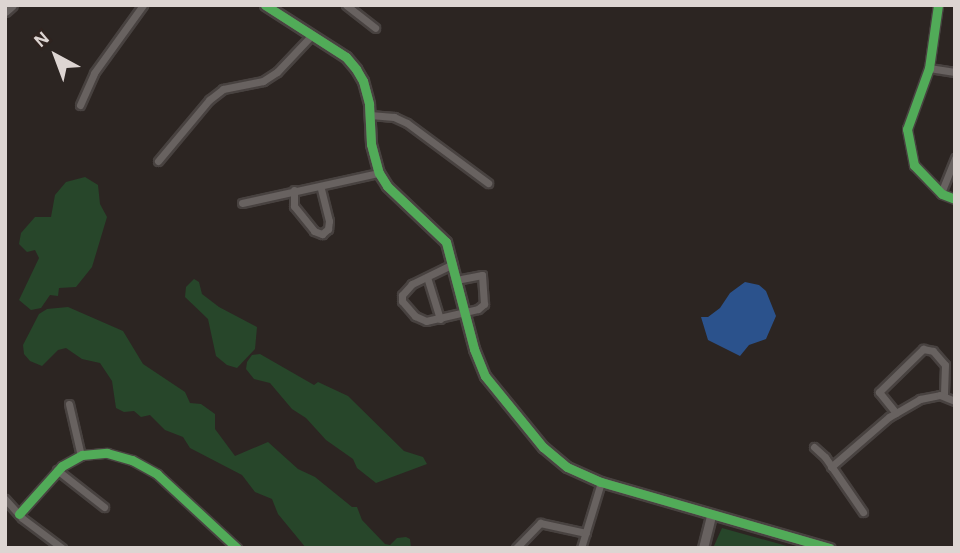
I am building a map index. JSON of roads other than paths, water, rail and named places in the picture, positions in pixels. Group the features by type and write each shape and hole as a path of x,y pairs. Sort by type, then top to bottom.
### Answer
{"street":[{"path":"5,11 12,5"},
{"path":"80,105 94,73 143,5"},
{"path":"265,5 346,57 356,69 363,81 370,115 374,161 379,173 387,186 446,242 478,362 500,398 556,460 601,482 830,548"},
{"path":"346,5 375,28"},
{"path":"938,5 929,68 907,129 914,165 941,193 955,199"},
{"path":"158,161 209,100 223,89 263,80 277,72 312,35"},
{"path":"929,68 955,72"},
{"path":"370,115 394,117 407,123 488,183"},
{"path":"941,193 955,158"},
{"path":"242,203 379,173"},
{"path":"293,190 294,206 314,231 322,234 328,229 329,221 320,186"},
{"path":"453,264 412,284 402,295 402,301 415,316 426,321 440,320 484,304 482,275 457,280"},
{"path":"427,277 440,320"},
{"path":"896,413 879,392 923,349 933,351 951,371 944,396"},
{"path":"831,467 896,413 920,399 944,396 955,401"},
{"path":"69,404 80,456"},
{"path":"814,447 863,512"},
{"path":"19,514 57,470 80,456 107,453 132,460 152,472 237,548"},
{"path":"57,470 104,507"},
{"path":"581,548 601,482"},
{"path":"5,499 19,514 62,548"},
{"path":"703,548 711,514"},
{"path":"516,548 540,523 586,533"}],"water":[{"path":"745,282 759,285 766,291 776,316 766,339 749,345 740,356 708,340 701,317 708,317 720,308 730,293"}]}
